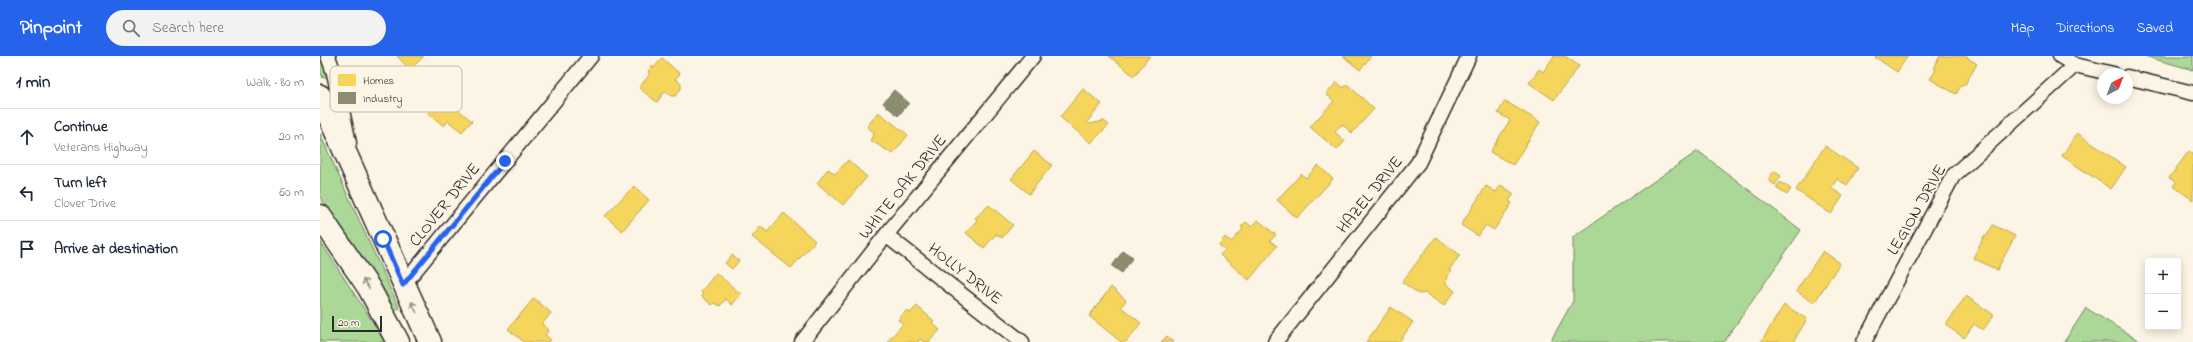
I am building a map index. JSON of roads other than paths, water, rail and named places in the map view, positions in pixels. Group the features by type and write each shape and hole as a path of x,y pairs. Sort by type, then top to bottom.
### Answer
{"main road":[{"path":"320,96 403,285 430,342"},
{"path":"320,216 369,288 398,342"}],"street":[{"path":"328,56 332,66"},
{"name":"CLOVER DRIVE","path":"403,285 590,56"},
{"name":"WHITE OAK DRIVE","path":"802,342 886,235 1033,56"},
{"name":"HAZEL DRIVE","path":"1275,342 1418,163 1469,56"},
{"path":"2060,56 2075,65 2097,70"},
{"name":"LEGION DRIVE","path":"1864,342 1953,176 2075,65"},
{"path":"2133,78 2193,93"},
{"path":"343,112 358,183"},
{"name":"HOLLY DRIVE","path":"886,235 1022,342"}]}
